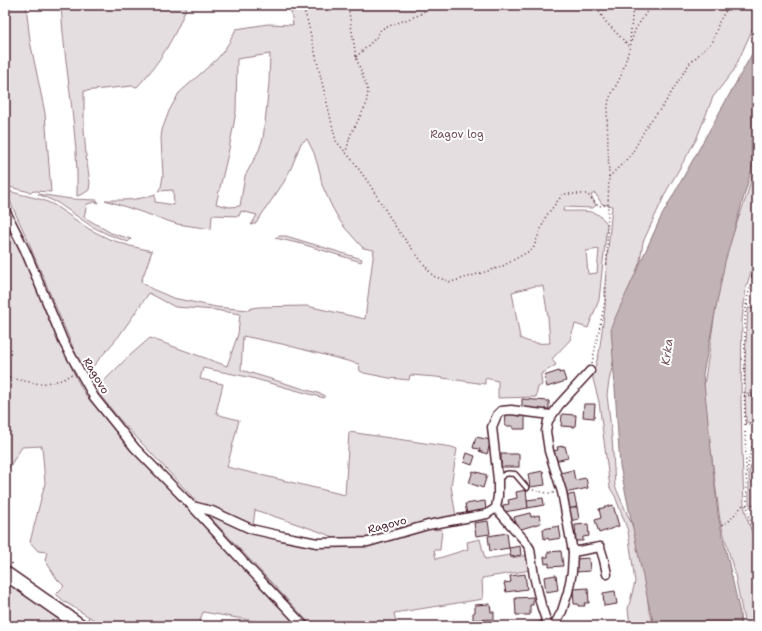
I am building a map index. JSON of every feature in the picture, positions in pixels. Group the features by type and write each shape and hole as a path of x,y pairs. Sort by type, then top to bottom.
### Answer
{"main road":[{"path":"5,573 81,626"}],"street":[{"name":"Ragovo","path":"5,210 18,234 64,343 94,397 135,448 191,505 304,626"},
{"path":"554,626 562,611 568,592 572,572 573,552 562,492 550,451 546,431 551,415 590,371"},
{"path":"548,626 534,576 530,549 525,541 496,508 498,480 492,427 497,415 501,411 511,410 551,415"},
{"name":"Ragovo","path":"191,505 212,511 251,529 317,543 368,542 428,525 487,514 496,508"},
{"path":"573,552 600,547 607,574"}],"lane":[{"path":"498,480 508,473 515,474 527,488"}],"path":[{"path":"302,5 307,19 336,142 370,185 397,229 432,276 451,282 502,267 533,249 546,216 563,194 586,194 598,206 608,205"},
{"path":"344,5 349,12 356,57 368,91 366,105 350,136 346,153"},
{"path":"356,57 376,38 381,29 419,15 433,5"},
{"path":"595,5 604,21 630,46"},
{"path":"630,46 633,5"},
{"path":"590,371 606,297 609,177 607,114 609,99 621,76 635,30 651,5"},
{"path":"609,177 631,155 648,124 663,106 689,64 712,41 719,22 729,5"},
{"path":"757,267 756,277 749,289 746,305 744,370 747,505 751,525 757,540"},
{"path":"746,305 757,307"},
{"path":"5,377 40,384 62,380 79,370"},
{"path":"744,395 757,397"},
{"path":"746,475 757,418"},
{"path":"745,423 756,425"},
{"path":"527,488 547,493 562,492"},
{"path":"722,524 730,522 743,505 757,508"}],"green space":[{"path":"5,5 26,5 30,41 45,113 51,192 30,192 5,186"},
{"path":"61,5 187,5 178,28 160,59 137,87 132,86 84,91 84,129 90,183 89,190 77,196 74,124 65,53"},
{"name":"Ragov log","path":"290,5 757,5 757,19 734,70 713,97 696,140 667,190 643,242 640,261 626,302 609,381 607,395 612,437 615,486 636,534 644,567 649,611 655,626 630,626 628,609 635,582 628,531 615,496 610,488 599,402 593,379 599,353 605,308 605,283 612,206 602,204 595,193 591,195 596,205 593,208 564,207 563,211 582,211 593,213 598,215 607,224 599,300 588,328 575,324 570,340 552,359 556,365 541,374 542,385 538,387 536,397 498,398 498,381 485,378 485,384 410,375 409,380 364,373 360,371 359,364 282,344 243,336 241,370 324,395 324,398 248,377 203,368 200,379 223,384 216,413 239,420 227,467 345,495 349,432 452,447 457,449 451,486 456,517 369,539 332,541 331,536 255,510 253,527 227,514 197,502 122,422 99,394 83,371 30,245 6,193 8,191 43,200 54,205 89,229 109,239 152,251 141,282 152,289 173,298 216,307 249,310 258,307 307,306 365,319 374,250 363,248 340,221 322,185 314,153 307,139 301,143 284,182 256,223 251,225 257,215 241,211 239,216 212,215 211,229 177,224 105,200 136,199 155,194 155,202 174,205 173,190 158,191 161,187 163,176 162,130 169,111 179,93 217,59 230,41 236,29 268,24 293,25","holes":["270,54 269,83 263,138 259,150 245,176 240,206 230,207 216,204 228,154 236,111 237,59","599,249 597,273 588,274 586,251","535,286 543,286 550,343 534,343 520,338 512,292","149,293 175,307 215,310 240,314 238,334 227,366 150,338 100,385 89,371 119,336"]},
{"path":"757,157 757,248 746,288 742,320 741,396 744,505 757,547 757,626 745,626 735,575 720,520 703,392 722,266 747,195"},
{"path":"38,194 71,199 97,200 99,203 95,202 87,204 84,217 111,233 131,239 128,242 107,234 91,226 58,203"},
{"path":"5,210 73,371 87,397 299,626 283,626 203,612 198,626 104,626 65,602 56,594 64,586 57,579 45,560 47,552 38,551 30,542 45,483 42,446 22,447 5,474"},
{"path":"278,236 286,236 362,259 361,262 302,244 275,238"},
{"path":"748,308 757,309 757,341 755,354 757,355 757,395 745,393"},
{"path":"745,396 757,398 753,423 746,422"},
{"path":"751,466 757,467 757,502 754,505 749,504 749,472"},
{"path":"211,514 246,529 339,545 435,526 436,530 442,529 440,550 434,550 436,559 468,549 467,542 480,539 485,559 510,555 511,558 528,555 531,570 482,578 483,599 394,613 397,626 312,626 208,515"},
{"path":"5,580 71,626 5,626"}],"water":[{"name":"Krka","path":"757,45 757,151 725,262 703,374 718,515 740,613 741,626 655,626 650,611 620,466 611,327 661,217"}],"building":[{"path":"559,371 559,373 563,372 566,381 547,387 544,376"},
{"path":"522,399 549,401 549,409 545,409 545,411 522,409"},
{"path":"584,404 595,404 594,418 583,417"},
{"path":"506,414 525,414 525,429 513,429 513,426 505,426"},
{"path":"562,414 576,415 575,427 561,426"},
{"path":"476,437 491,440 487,454 479,451 480,449 473,448"},
{"path":"565,446 568,458 555,461 552,451 558,450 557,447"},
{"path":"467,453 475,456 472,465 464,462"},
{"path":"501,454 519,454 519,467 501,467"},
{"path":"573,470 575,480 586,478 588,488 565,493 560,473"},
{"path":"473,471 487,475 483,488 469,483"},
{"path":"543,471 545,485 530,487 528,474"},
{"path":"526,490 528,508 504,512 503,505 509,504 508,500 517,498 516,492"},
{"path":"574,494 577,507 568,509 565,496"},
{"path":"543,498 544,505 528,508 527,500"},
{"path":"485,501 486,510 467,514 465,504"},
{"path":"613,505 619,526 599,533 595,520 601,518 599,509"},
{"path":"577,507 579,519 570,521 568,509"},
{"path":"530,513 531,517 539,515 541,523 518,530 514,517"},
{"path":"488,521 490,534 476,536 474,523"},
{"path":"588,524 589,536 583,537 583,541 576,541 575,525"},
{"path":"559,526 561,538 549,540 548,538 544,539 543,529"},
{"path":"507,533 509,548 490,551 488,536"},
{"path":"520,546 521,555 511,557 509,548"},
{"path":"561,551 563,566 549,567 549,563 545,564 544,557 548,557 548,552"},
{"path":"589,558 590,571 576,572 575,559"},
{"path":"525,574 527,589 506,592 504,583 511,582 510,576"},
{"path":"556,575 558,590 546,592 544,577"},
{"path":"588,588 589,603 584,603 585,606 578,606 578,604 574,604 573,589"},
{"path":"615,591 617,604 604,606 603,593"},
{"path":"533,597 533,605 530,605 530,615 516,615 515,598"},
{"path":"490,604 491,612 494,612 494,619 473,620 475,605"},
{"path":"541,622 541,626 527,626 527,623"}]}
